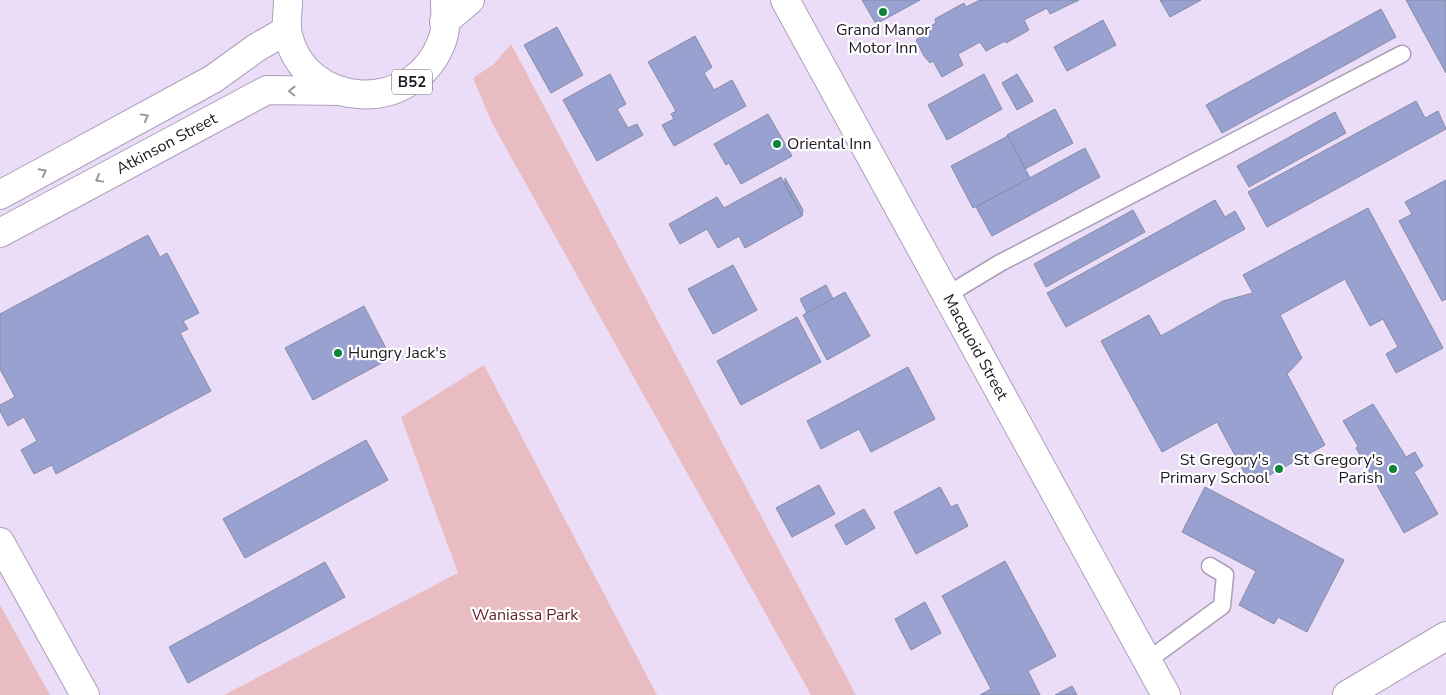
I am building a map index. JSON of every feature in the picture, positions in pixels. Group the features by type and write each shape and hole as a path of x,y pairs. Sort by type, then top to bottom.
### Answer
{"main road":[{"name":"B52","path":"288,0 287,30 298,57 316,78 341,91 358,95 386,93 412,82 432,62 444,37 445,11"},
{"path":"445,11 470,0"},
{"name":"Macquoid Street","path":"785,0 1166,695"},
{"name":"Atkinson Street","path":"0,195 213,79 256,48 287,30"},
{"name":"Atkinson Street","path":"0,233 266,90 341,91"},
{"path":"0,542 86,695"},
{"path":"1347,695 1446,636"}],"lane":[{"path":"947,295 1000,263 1402,54"},
{"path":"1147,661 1222,606 1224,575 1210,566"}],"green space":[{"path":"511,44 856,695 811,695 492,123 473,78 494,64"},
{"name":"Waniassa Park","path":"484,365 657,695 224,695 458,573 401,417"},
{"path":"0,605 50,695 0,695"}],"building":[{"name":"Grand Manor Motor Inn","path":"862,0 920,0 876,24"},
{"path":"980,0 1079,0 1050,14 1047,8 1024,20 1029,30 1006,43 1005,41 986,51 980,42 958,54 963,65 942,77 933,61 930,63 924,56 916,40 920,37 918,33 936,23 935,19 964,3 966,7"},
{"path":"1160,0 1201,0 1170,17"},
{"path":"1406,0 1446,0 1446,73"},
{"path":"1381,9 1396,37 1222,133 1206,105"},
{"path":"1103,20 1116,45 1067,71 1054,47"},
{"path":"557,27 583,75 551,93 524,45"},
{"path":"695,36 712,67 704,73 714,90 732,80 746,106 674,146 662,125 674,119 671,114 676,111 648,62"},
{"path":"610,74 626,104 617,109 628,128 637,124 643,135 597,161 563,100"},
{"path":"984,74 1002,109 947,140 928,105"},
{"path":"1017,74 1033,101 1017,110 1002,83"},
{"path":"1416,101 1425,118 1438,111 1446,129 1267,227 1248,192"},
{"path":"1055,109 1073,143 1025,169 1007,135"},
{"path":"1335,112 1346,133 1249,187 1237,166"},
{"path":"768,114 792,156 741,184 729,163 726,165 714,144"},
{"path":"1008,136 1030,178 973,208 951,166"},
{"path":"1085,148 1100,177 992,236 976,207"},
{"path":"781,177 802,216 745,248 739,236 718,248 707,229 680,244 669,224 717,197 724,208"},
{"path":"785,178 803,210 802,216 785,184"},
{"path":"1446,180 1446,299 1442,301 1399,221 1412,214 1405,202"},
{"path":"1215,200 1225,217 1235,211 1245,229 1066,327 1047,293"},
{"path":"1368,208 1443,348 1396,373 1386,354 1398,347 1383,319 1370,326 1345,279 1280,315 1302,358 1287,374 1325,445 1251,485 1217,422 1162,452 1101,341 1149,315 1161,336 1223,301 1253,293 1243,275"},
{"path":"1133,210 1145,232 1046,287 1034,264"},
{"path":"148,235 160,257 167,253 199,313 183,321 188,329 180,333 211,391 56,474 52,465 34,474 21,450 37,441 24,417 8,426 0,411 0,405 15,397 0,369 0,314"},
{"path":"733,265 757,310 713,334 688,289"},
{"path":"826,285 833,299 807,313 800,299"},
{"path":"845,292 870,336 827,360 803,315"},
{"name":"Hungry Jack's","path":"364,306 391,358 313,400 285,348"},
{"path":"797,317 821,362 741,405 717,361"},
{"path":"908,367 935,419 871,452 859,429 821,449 807,421"},
{"name":"St Gregory's Parish","path":"1373,404 1406,457 1415,452 1423,466 1414,472 1438,514 1404,533 1343,421"},
{"path":"366,440 388,480 245,558 223,519"},
{"path":"819,485 835,514 792,537 776,508"},
{"path":"940,487 951,507 957,504 968,526 916,554 894,512"},
{"path":"1205,487 1344,560 1307,632 1278,617 1274,624 1239,605 1256,571 1182,532"},
{"path":"864,509 875,528 846,545 835,525"},
{"path":"1005,561 1056,656 1028,671 1040,695 980,695 991,689 942,596"},
{"path":"325,562 345,597 188,683 169,647"},
{"path":"925,602 941,633 911,650 895,619"},
{"path":"1072,686 1077,695 1055,695"}],"place":[{"name":"Grand Manor Motor Inn","path":"883,12"},
{"name":"Oriental Inn","path":"777,144"},
{"name":"Hungry Jack's","path":"338,353"},
{"name":"St Gregory's Primary School","path":"1279,469"},
{"name":"St Gregory's Parish","path":"1393,469"}]}
